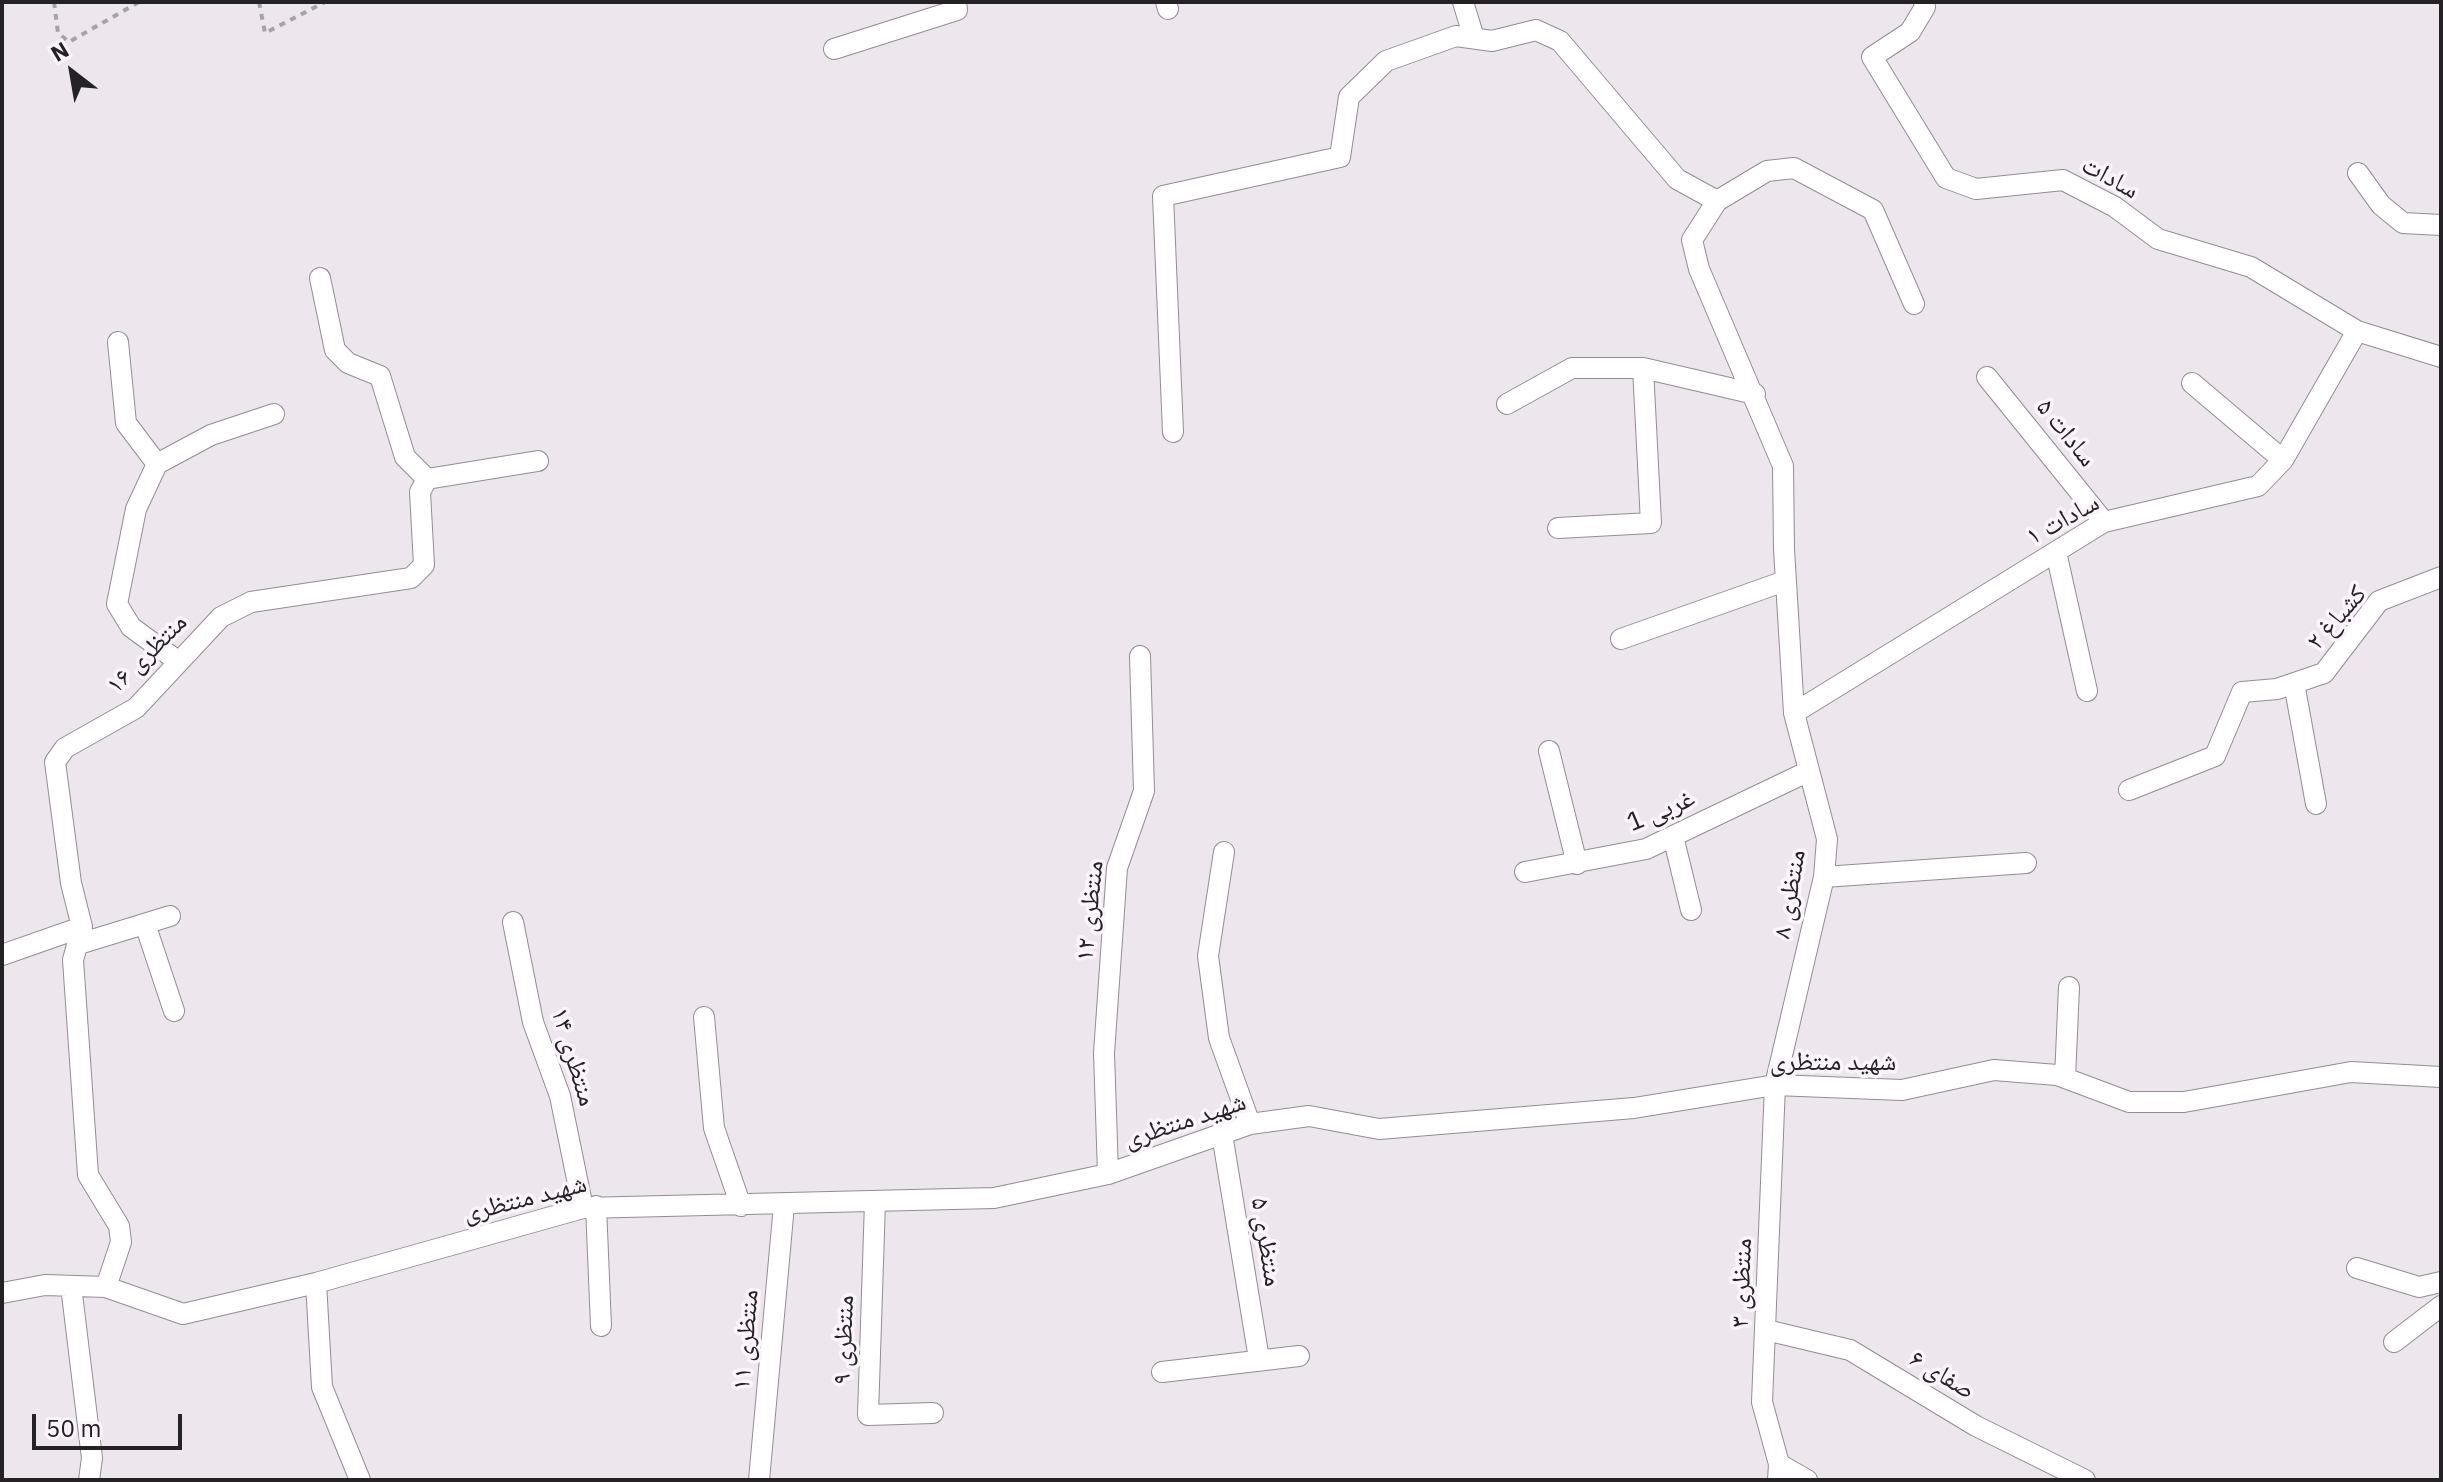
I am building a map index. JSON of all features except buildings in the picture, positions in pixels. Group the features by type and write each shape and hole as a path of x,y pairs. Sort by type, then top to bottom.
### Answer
{"street":[{"path":"834,49 957,10 956,2"},
{"path":"1463,2 1474,38"},
{"name":"سادات","path":"1924,2 1925,7 1910,32 1872,57 1946,178 1976,189 2063,180 2115,207 2158,239 2251,267 2357,331 2441,357"},
{"path":"1173,432 1163,196 1340,157 1349,97 1386,61 1456,36 1492,41 1536,30 1560,41 1677,179 1717,201 1767,171 1794,168 1873,210 1914,304"},
{"path":"2358,173 2381,205 2403,223 2441,225"},
{"name":"منتظری ۸","path":"1717,201 1692,240 1699,269 1755,394 1783,466 1785,581 1794,713 1827,839 1824,877 1775,1085"},
{"path":"320,278 335,350 348,363 380,376 405,457 427,479 538,461"},
{"name":"سادات ۱","path":"1794,713 2104,522 2258,486 2283,460 2357,331"},
{"path":"118,342 126,423 157,464"},
{"path":"1507,404 1572,368 1643,368 1755,394"},
{"path":"1558,528 1651,523 1643,368"},
{"name":"سادات ۵","path":"1987,377 2104,522"},
{"path":"2192,383 2283,460"},
{"path":"179,662 131,627 117,604 136,509 157,464 211,435 274,414"},
{"name":"منتظری ۱۶","path":"106,1287 121,1242 119,1226 88,1175 73,960 81,936 80,906 71,883 55,762 65,748 136,708 221,617 251,602 411,578 424,565 420,492 427,479"},
{"path":"2056,552 2087,691"},
{"name":"کشباغ ۲","path":"2129,790 2215,756 2242,692 2277,689 2324,673 2379,601 2441,577"},
{"path":"1621,639 1785,581"},
{"name":"منتظری ۱۲","path":"1108,1174 1104,1053 1117,868 1144,791 1140,656"},
{"path":"2294,683 2316,804"},
{"path":"1549,751 1577,864"},
{"name":"غربی 1","path":"1525,872 1646,849 1809,771"},
{"path":"1673,836 1691,910"},
{"path":"1224,852 1208,956 1219,1038 1250,1124"},
{"path":"1824,877 2026,863"},
{"path":"2,955 170,916"},
{"name":"منتظری ۱۴","path":"513,922 533,1022 560,1096 590,1207 601,1326"},
{"path":"145,924 174,1011"},
{"path":"2065,1078 2069,987"},
{"path":"704,1017 714,1128 741,1206"},
{"name":"شهید منتظری","path":"2,1293 45,1285 106,1287 183,1314 316,1283 590,1207 994,1198 1108,1174 1250,1124 1309,1116 1379,1129 1634,1108 1775,1085 1902,1090 1994,1070 2065,1078 2129,1102 2184,1102 2351,1072 2441,1077"},
{"name":"منتظری ۳","path":"1775,1085 1762,1402 1779,1472"},
{"name":"منتظری ۵","path":"1222,1134 1259,1359"},
{"name":"منتظری ۹","path":"875,1202 868,1415 933,1413"},
{"name":"منتظری ۱۱","path":"759,1480 784,1205"},
{"path":"2357,1268 2419,1287 2441,1282"},
{"path":"316,1283 322,1387 360,1480"},
{"path":"71,1286 92,1458 89,1480"},
{"path":"2394,1342 2441,1306"},
{"name":"صفای ۶","path":"1766,1330 1850,1350 1976,1426 2085,1480"},
{"path":"1162,1372 1299,1356"},
{"path":"1779,1472 1802,1474 1807,1480"}],"path":[{"path":"54,2 58,33 69,42 139,2"},
{"path":"259,2 265,33 325,2"}]}
